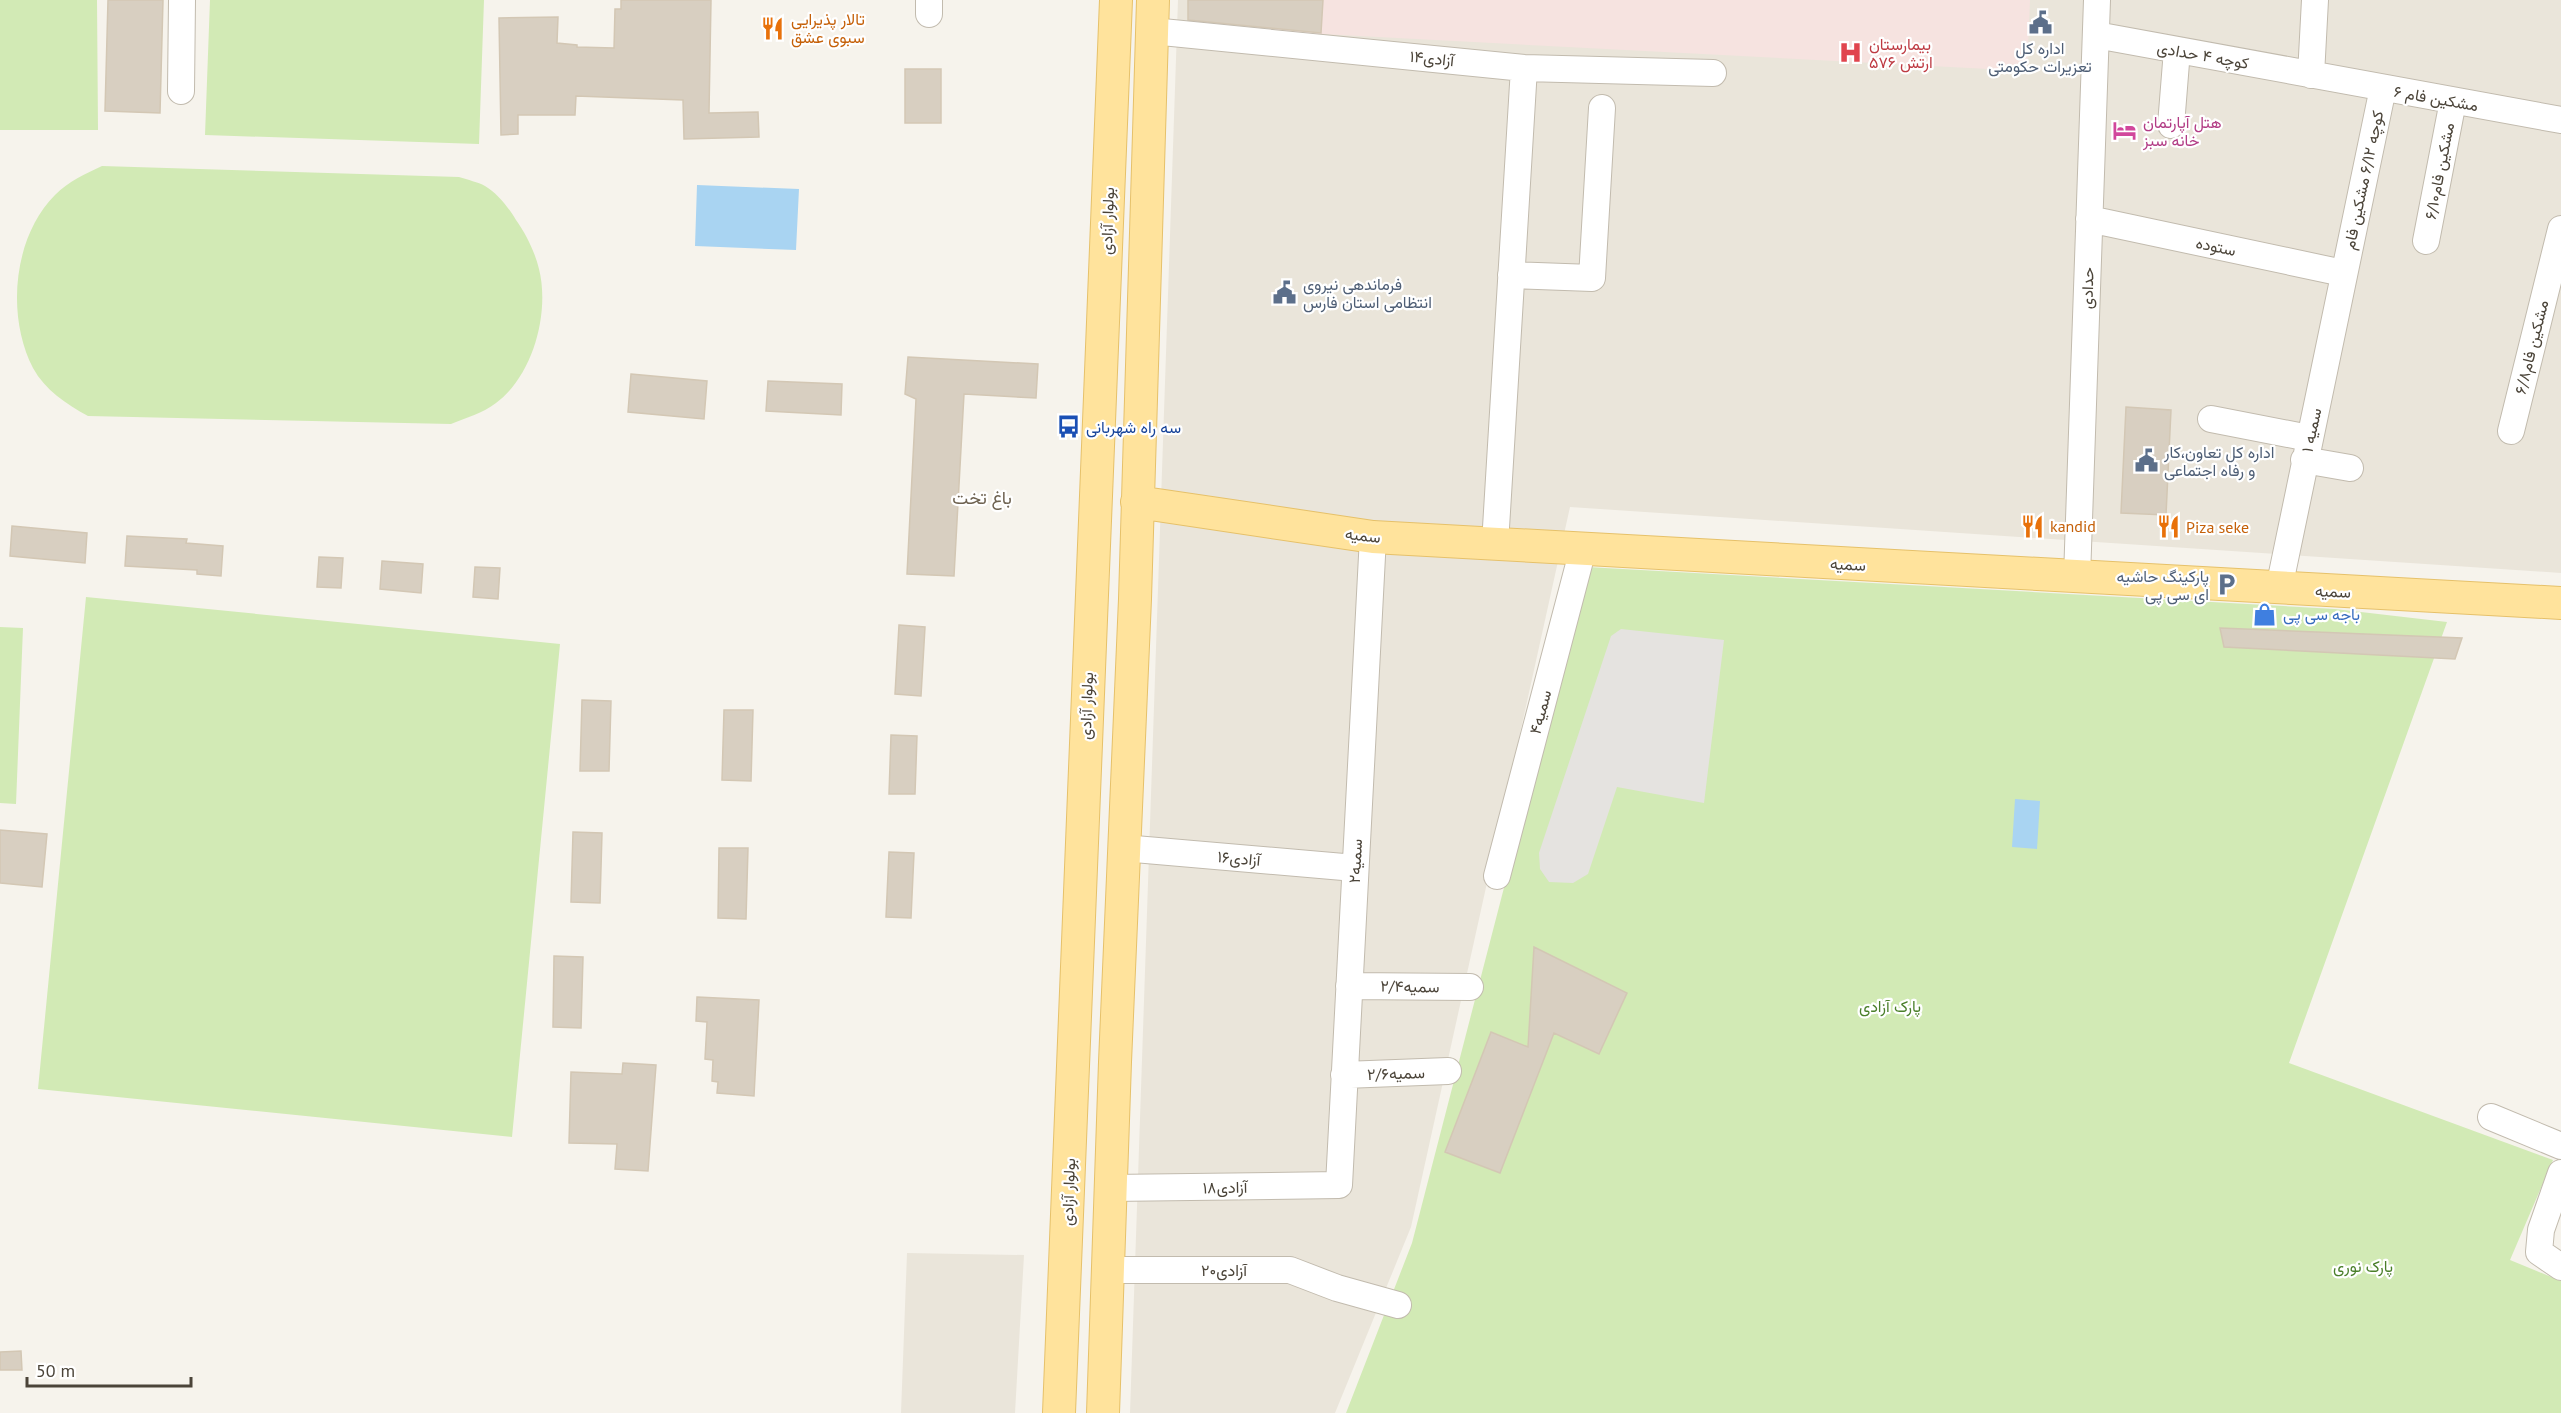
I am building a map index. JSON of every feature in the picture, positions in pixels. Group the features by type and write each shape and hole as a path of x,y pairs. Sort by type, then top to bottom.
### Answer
{"main road":[{"name":"بولوار آزادی","path":"1059,1413 1116,0"},
{"path":"1104,1413 1110,1188 1137,502 1153,0"},
{"name":"سمیه","path":"1137,502 1373,537 2279,588 2334,600 2561,603"},
{"path":"1082,803 1125,806"}],"street":[{"path":"181,91 182,0"},
{"name":"حدادی","path":"2077,577 2097,0"},
{"path":"2311,75 2314,0"},
{"name":"آزادی۱۴","path":"1152,31 1524,68 1713,73"},
{"name":"کوچه ۴ حدادی","path":"2096,35 2311,75"},
{"path":"2171,125 2177,50"},
{"path":"1495,544 1524,68"},
{"name":"۶ مشکین فام","path":"2311,75 2561,120"},
{"name":"کوچه ۶/۱۲ مشکین فام","path":"2343,273 2383,88"},
{"name":"مشکین فام۶/۱۰","path":"2426,241 2453,101"},
{"path":"1511,275 1592,278 1602,108"},
{"name":"ستوده","path":"2089,219 2343,273"},
{"name":"مشکین فام۶/۸","path":"2511,431 2561,229"},
{"name":"۱ سمیه","path":"2279,588 2343,273"},
{"path":"2211,419 2307,449 2350,468"},
{"name":"۲سمیه","path":"1339,1185 1373,537"},
{"name":"سمیه۴","path":"1497,876 1582,549"},
{"name":"آزادی۱۶","path":"1123,848 1355,868"},
{"name":"سمیه۲/۴","path":"1349,986 1470,987"},
{"name":"سمیه۲/۶","path":"1344,1075 1448,1071"},
{"path":"2492,1118 2561,1146"},
{"path":"2561,1173 2541,1230 2539,1252 2561,1267"},
{"name":"آزادی۱۸","path":"1110,1188 1339,1185"},
{"name":"آزادی۲۰","path":"1109,1270 1290,1270 1337,1288 1398,1305"}],"shaded area":[{"path":"1178,0 2561,0 2561,573 1570,507 1411,1227 1335,1413 1130,1413"},
{"name":"بیمارستان ۵۷۶ ارتش","path":"1189,0 2030,0 2027,71 1321,34 1188,30"},
{"path":"1621,629 1724,640 1704,803 1617,787 1588,874 1573,883 1549,882 1540,869 1539,853 1611,636"},
{"path":"907,1253 1024,1255 1015,1413 901,1413"}],"green space":[{"path":"0,0 97,0 98,130 0,130"},
{"path":"210,0 484,0 479,144 205,135"},
{"path":"102,166 459,177 482,185 498,197 513,215 530,243 539,269 542,286 540,324 529,360 520,377 496,403 451,424 88,416 57,396 33,368 24,347 19,325 18,278 22,254 41,212 66,186"},
{"name":"پارک آزادی","path":"1587,567 2335,609 2447,622 2289,1063 2553,1160 2510,1260 2561,1281 2561,1413 1346,1413 1412,1243"},
{"path":"86,597 560,644 512,1137 38,1089"},
{"path":"0,627 23,628 16,804 0,803"}],"water":[{"path":"697,185 799,189 796,250 695,246"},
{"path":"2015,799 2040,801 2037,849 2012,847"}],"building":[{"path":"108,0 163,0 160,113 105,111"},
{"path":"621,0 711,0 709,113 758,112 759,137 684,139 683,100 576,96 575,115 518,115 518,134 501,135 499,18 558,17 557,43 577,45 577,47 614,48 615,9 621,9"},
{"path":"1188,0 1323,0 1321,33 1188,20"},
{"path":"905,69 941,69 941,123 905,123"},
{"path":"908,357 1038,364 1036,398 964,394 954,576 907,574 916,399 905,394"},
{"path":"631,374 707,381 704,419 628,412"},
{"path":"768,381 842,384 841,415 766,411"},
{"name":"اداره کل تعاون،کار و رفاه اجتماعی","path":"2126,407 2171,410 2166,515 2121,513"},
{"path":"12,526 87,533 85,563 10,556"},
{"path":"127,536 187,539 186,543 223,546 221,576 197,574 197,570 125,566"},
{"path":"319,557 343,558 341,588 317,587"},
{"path":"382,561 423,564 421,593 380,589"},
{"path":"475,567 500,568 498,599 473,597"},
{"path":"899,625 925,627 921,696 895,694"},
{"path":"2220,628 2462,638 2455,659 2224,647"},
{"path":"582,700 611,701 609,771 580,771"},
{"path":"724,710 753,710 751,781 722,780"},
{"path":"891,735 917,736 915,794 889,794"},
{"path":"0,830 47,834 42,887 0,883"},
{"path":"573,832 602,833 600,903 571,902"},
{"path":"719,848 748,848 746,919 718,918"},
{"path":"889,852 914,853 911,918 886,917"},
{"path":"1534,947 1627,993 1599,1054 1554,1033 1500,1173 1445,1152 1491,1032 1528,1047"},
{"path":"554,956 583,957 581,1028 553,1027"},
{"path":"697,997 759,1000 754,1096 717,1093 718,1082 712,1081 713,1060 705,1059 707,1022 696,1021"},
{"path":"623,1063 656,1065 648,1171 615,1169 617,1144 569,1143 571,1072 622,1074"},
{"path":"21,1351 22,1370 0,1370 0,1352"}],"place":[{"name":"اداره کل تعزیرات حکومتی","path":"2040,23"},
{"name":"تالار پذیرایی سبوی عشق","path":"773,28"},
{"name":"بیمارستان ۵۷۶ ارتش","path":"1851,53"},
{"name":"هتل آپارتمان خانه سبز","path":"2125,131"},
{"name":"فرماندهی نیروی انتظامی استان فارس","path":"1285,293"},
{"name":"سه راه شهربانی","path":"1068,427"},
{"name":"اداره کل تعاون،کار و رفاه اجتماعی","path":"2146,461"},
{"name":"kandid","path":"2032,526"},
{"name":"Piza seke","path":"2168,527"},
{"name":"پارکینگ حاشیه ای سی پی","path":"2227,585"},
{"name":"باجه سی پی","path":"2265,614"}],"district":[{"name":"باغ تخت","path":"982,498"}],"park label":[{"name":"پارک نوری","path":"2363,1266"}]}
